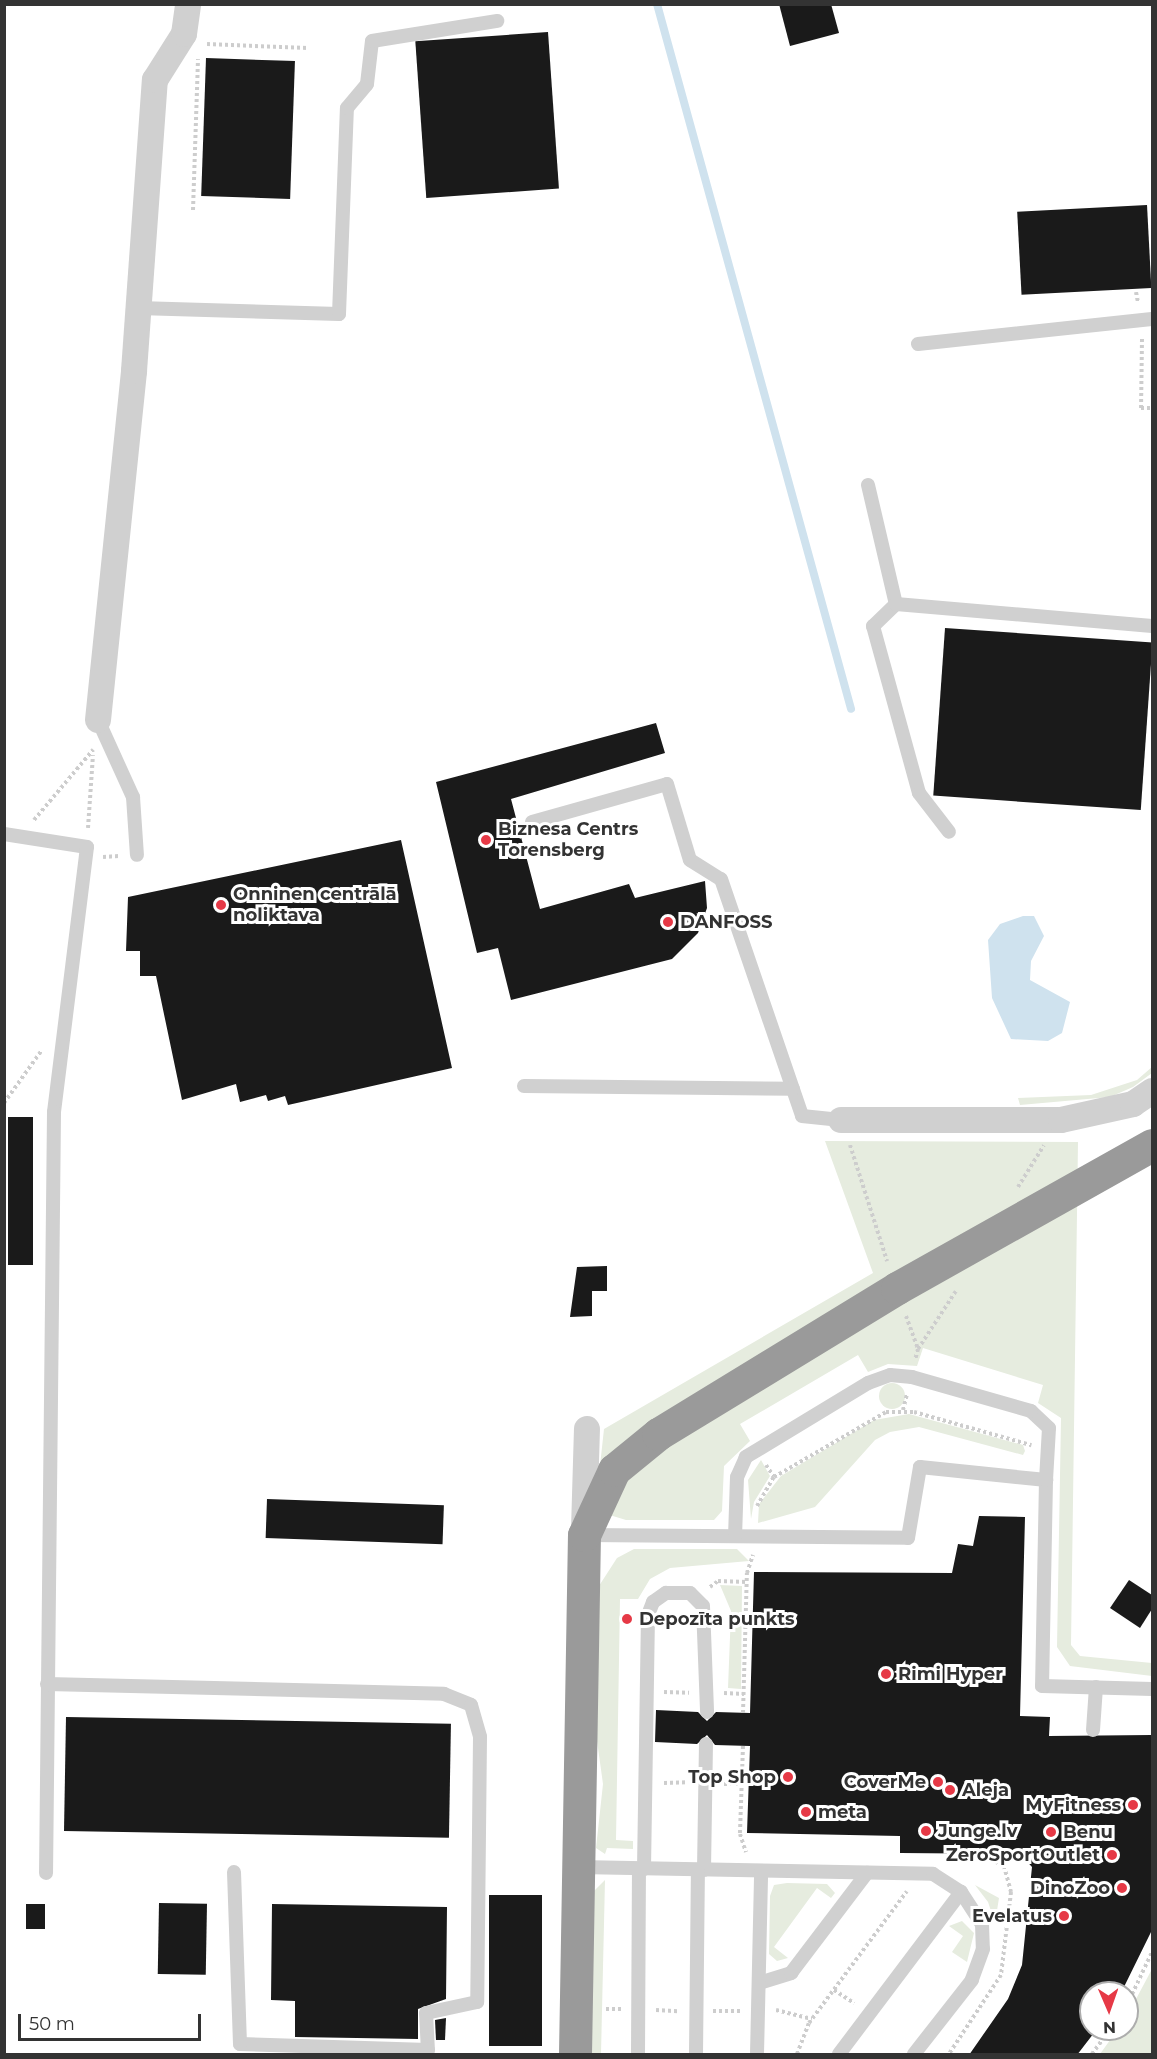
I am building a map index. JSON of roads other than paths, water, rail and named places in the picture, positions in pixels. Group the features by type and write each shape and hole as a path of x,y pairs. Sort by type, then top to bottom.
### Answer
{"highway":[{"path":"575,2055 584,1535 614,1470 658,1434 897,1288 1152,1144"}],"street":[{"path":"98,720 138,308 155,80 184,34 188,4"},
{"path":"842,1120 1061,1120 1133,1104 1152,1091"},
{"path":"584,1535 587,1429"}],"lane":[{"path":"138,308 339,314 347,108 367,84 372,40 497,21"},
{"path":"918,344 1147,320"},
{"path":"868,485 896,604"},
{"path":"949,832 919,793 873,626 896,604 1152,626"},
{"path":"98,720 133,797 137,855"},
{"path":"532,822 667,784 690,860 721,879 802,1116 842,1120"},
{"path":"4,834 87,847 62,1022 54,1124 46,1873"},
{"path":"524,1086 793,1089"},
{"path":"735,1536 737,1477 746,1457 868,1383 890,1375 1031,1411 1049,1428 1042,1686 1152,1689"},
{"path":"584,1535 908,1538 920,1467 1046,1480"},
{"path":"638,2055 648,1615 653,1602 666,1593 698,1597 708,1636 707,1712"},
{"path":"47,1684 444,1694 471,1705 480,1737 477,2002 426,2013 428,2050 240,2044 234,1872"},
{"path":"1093,1730 1096,1687"},
{"path":"696,2055 706,1744"},
{"path":"578,1867 933,1874 961,1892 982,1924 983,1949 972,1980 914,2055"},
{"path":"757,2055 761,1872"},
{"path":"759,1983 791,1973 867,1873"},
{"path":"838,2055 961,1892"}],"water":[{"path":"1023,916 1034,916 1044,936 1031,961 1030,980 1070,1002 1062,1033 1048,1041 1011,1039 992,998 988,940 1000,924"}],"waterway":[{"path":"657,4 851,709"}],"place":[{"name":"Biznesa Centrs Torensberg","path":"486,840"},
{"name":"Onninen centrālā noliktava","path":"221,905"},
{"name":"DANFOSS","path":"668,922"},
{"name":"Depozīta punkts","path":"627,1619"},
{"name":"Rimi Hyper","path":"886,1674"},
{"name":"Top Shop","path":"788,1777"},
{"name":"CoverMe","path":"938,1782"},
{"name":"Aleja","path":"950,1790"},
{"name":"MyFitness","path":"1133,1805"},
{"name":"meta","path":"806,1812"},
{"name":"Junge.lv","path":"926,1831"},
{"name":"Benu","path":"1051,1832"},
{"name":"ZeroSportOutlet","path":"1112,1855"},
{"name":"DinoZoo","path":"1122,1888"},
{"name":"Evelatus","path":"1064,1916"}]}
